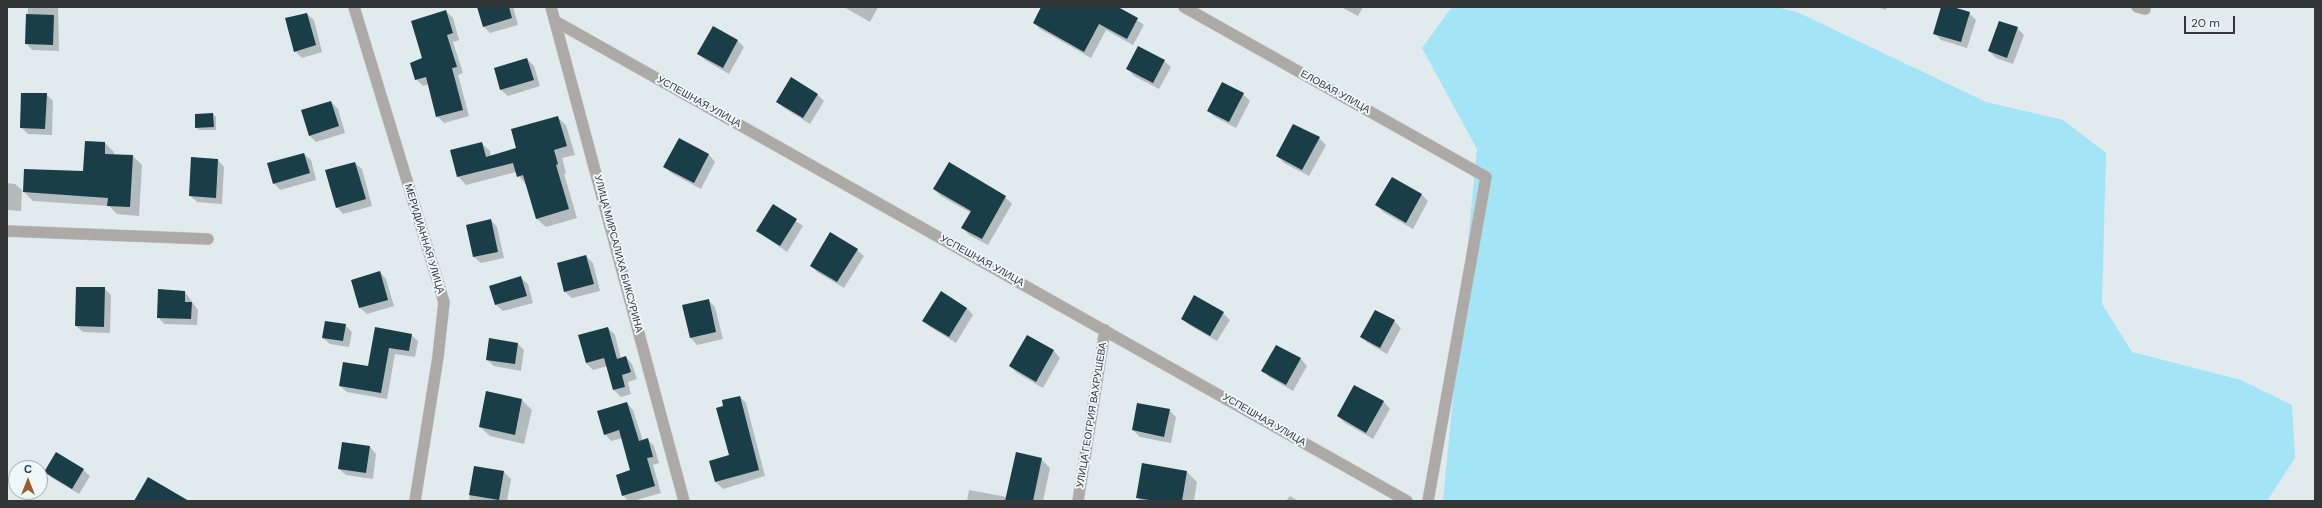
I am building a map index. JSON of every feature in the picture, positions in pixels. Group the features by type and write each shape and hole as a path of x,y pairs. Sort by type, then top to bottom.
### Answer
{"street":[{"name":"МЕРИДИАННАЯ УЛИЦА","path":"354,7 444,302 438,357 415,501"},
{"name":"УЛИЦА МИРСАЛИХА БИКСУРИНА","path":"551,7 684,501"},
{"name":"ЕЛОВАЯ УЛИЦА","path":"1184,7 1486,178 1428,501"},
{"name":"УСПЕШНАЯ УЛИЦА","path":"555,21 1407,501"},
{"path":"7,231 208,239"},
{"name":"УЛИЦА ГЕОГРИЯ ВАХРУШЕВА","path":"1078,501 1105,330"}],"shaded area":[{"path":"1452,7 1776,7 1797,12 1986,102 2063,120 2106,153 2102,304 2132,352 2241,380 2292,405 2295,458 2267,501 1443,501 1477,149 1422,48"}],"building":[{"path":"477,7 509,7 512,18 483,27"},
{"path":"1041,7 1118,7 1138,18 1127,39 1099,24 1084,52 1033,23"},
{"path":"1941,7 1953,7 1970,12 1961,42 1933,34"},
{"path":"446,10 453,33 447,35 457,67 452,68 463,110 436,117 426,77 415,80 410,63 422,58 411,21"},
{"path":"307,13 316,45 294,52 285,18"},
{"path":"26,14 54,15 53,45 25,44"},
{"path":"1999,21 2018,27 2007,58 1988,51"},
{"path":"713,26 738,40 723,68 697,54"},
{"path":"1138,46 1165,60 1153,83 1126,69"},
{"path":"527,58 534,80 500,90 494,68"},
{"path":"791,77 818,94 803,118 776,102"},
{"path":"1222,82 1244,93 1229,122 1207,111"},
{"path":"21,93 47,93 45,129 20,128"},
{"path":"331,101 339,126 309,136 301,110"},
{"path":"213,113 214,127 195,128 195,114"},
{"path":"558,116 567,146 554,150 558,164 556,165 569,209 536,219 523,175 517,177 513,163 457,177 450,150 482,142 486,157 516,148 511,129"},
{"path":"1293,124 1320,137 1302,170 1276,156"},
{"path":"679,138 709,154 694,183 663,167"},
{"path":"85,141 105,142 105,154 133,155 130,207 107,206 108,198 23,192 24,169 83,171"},
{"path":"304,153 310,173 273,184 267,163"},
{"path":"191,157 218,159 216,198 189,196"},
{"path":"355,162 366,199 336,208 325,170"},
{"path":"949,162 1006,196 982,239 961,228 971,211 933,189"},
{"path":"1392,177 1422,194 1406,223 1375,205"},
{"path":"773,204 797,219 780,246 756,231"},
{"path":"491,219 498,252 473,257 466,225"},
{"path":"830,232 858,249 837,282 810,266"},
{"path":"586,255 594,284 564,292 557,263"},
{"path":"380,271 388,300 359,308 351,280"},
{"path":"521,276 527,296 495,305 489,286"},
{"path":"76,287 105,287 104,327 75,326"},
{"path":"158,289 185,291 185,302 192,302 191,319 157,318"},
{"path":"941,291 967,308 949,337 922,321"},
{"path":"1194,295 1224,312 1210,336 1181,319"},
{"path":"709,299 716,332 690,338 682,305"},
{"path":"1375,310 1395,320 1380,348 1360,337"},
{"path":"325,321 346,324 343,341 322,338"},
{"path":"375,327 412,334 409,351 389,348 381,393 339,386 343,362 368,366"},
{"path":"608,327 617,359 626,356 631,372 622,375 625,387 613,390 604,358 586,363 578,335"},
{"path":"1027,335 1054,350 1036,382 1009,366"},
{"path":"489,338 518,343 515,364 486,360"},
{"path":"1276,345 1301,358 1286,385 1261,371"},
{"path":"1354,385 1384,401 1366,433 1337,416"},
{"path":"486,391 522,399 515,435 479,427"},
{"path":"740,396 759,470 715,482 709,461 729,455 716,408 723,406 722,400"},
{"path":"627,402 639,441 648,438 653,457 647,458 655,486 622,496 616,475 630,470 619,430 604,435 597,411"},
{"path":"1137,403 1170,409 1164,437 1132,430"},
{"path":"342,442 370,446 366,473 338,469"},
{"path":"56,452 84,469 72,489 48,474 48,465"},
{"path":"1016,452 1042,458 1033,501 1005,501"},
{"path":"1142,463 1187,471 1182,501 1156,501 1136,498"},
{"path":"474,466 504,471 499,500 469,495"},
{"path":"148,477 189,501 134,501"}]}
